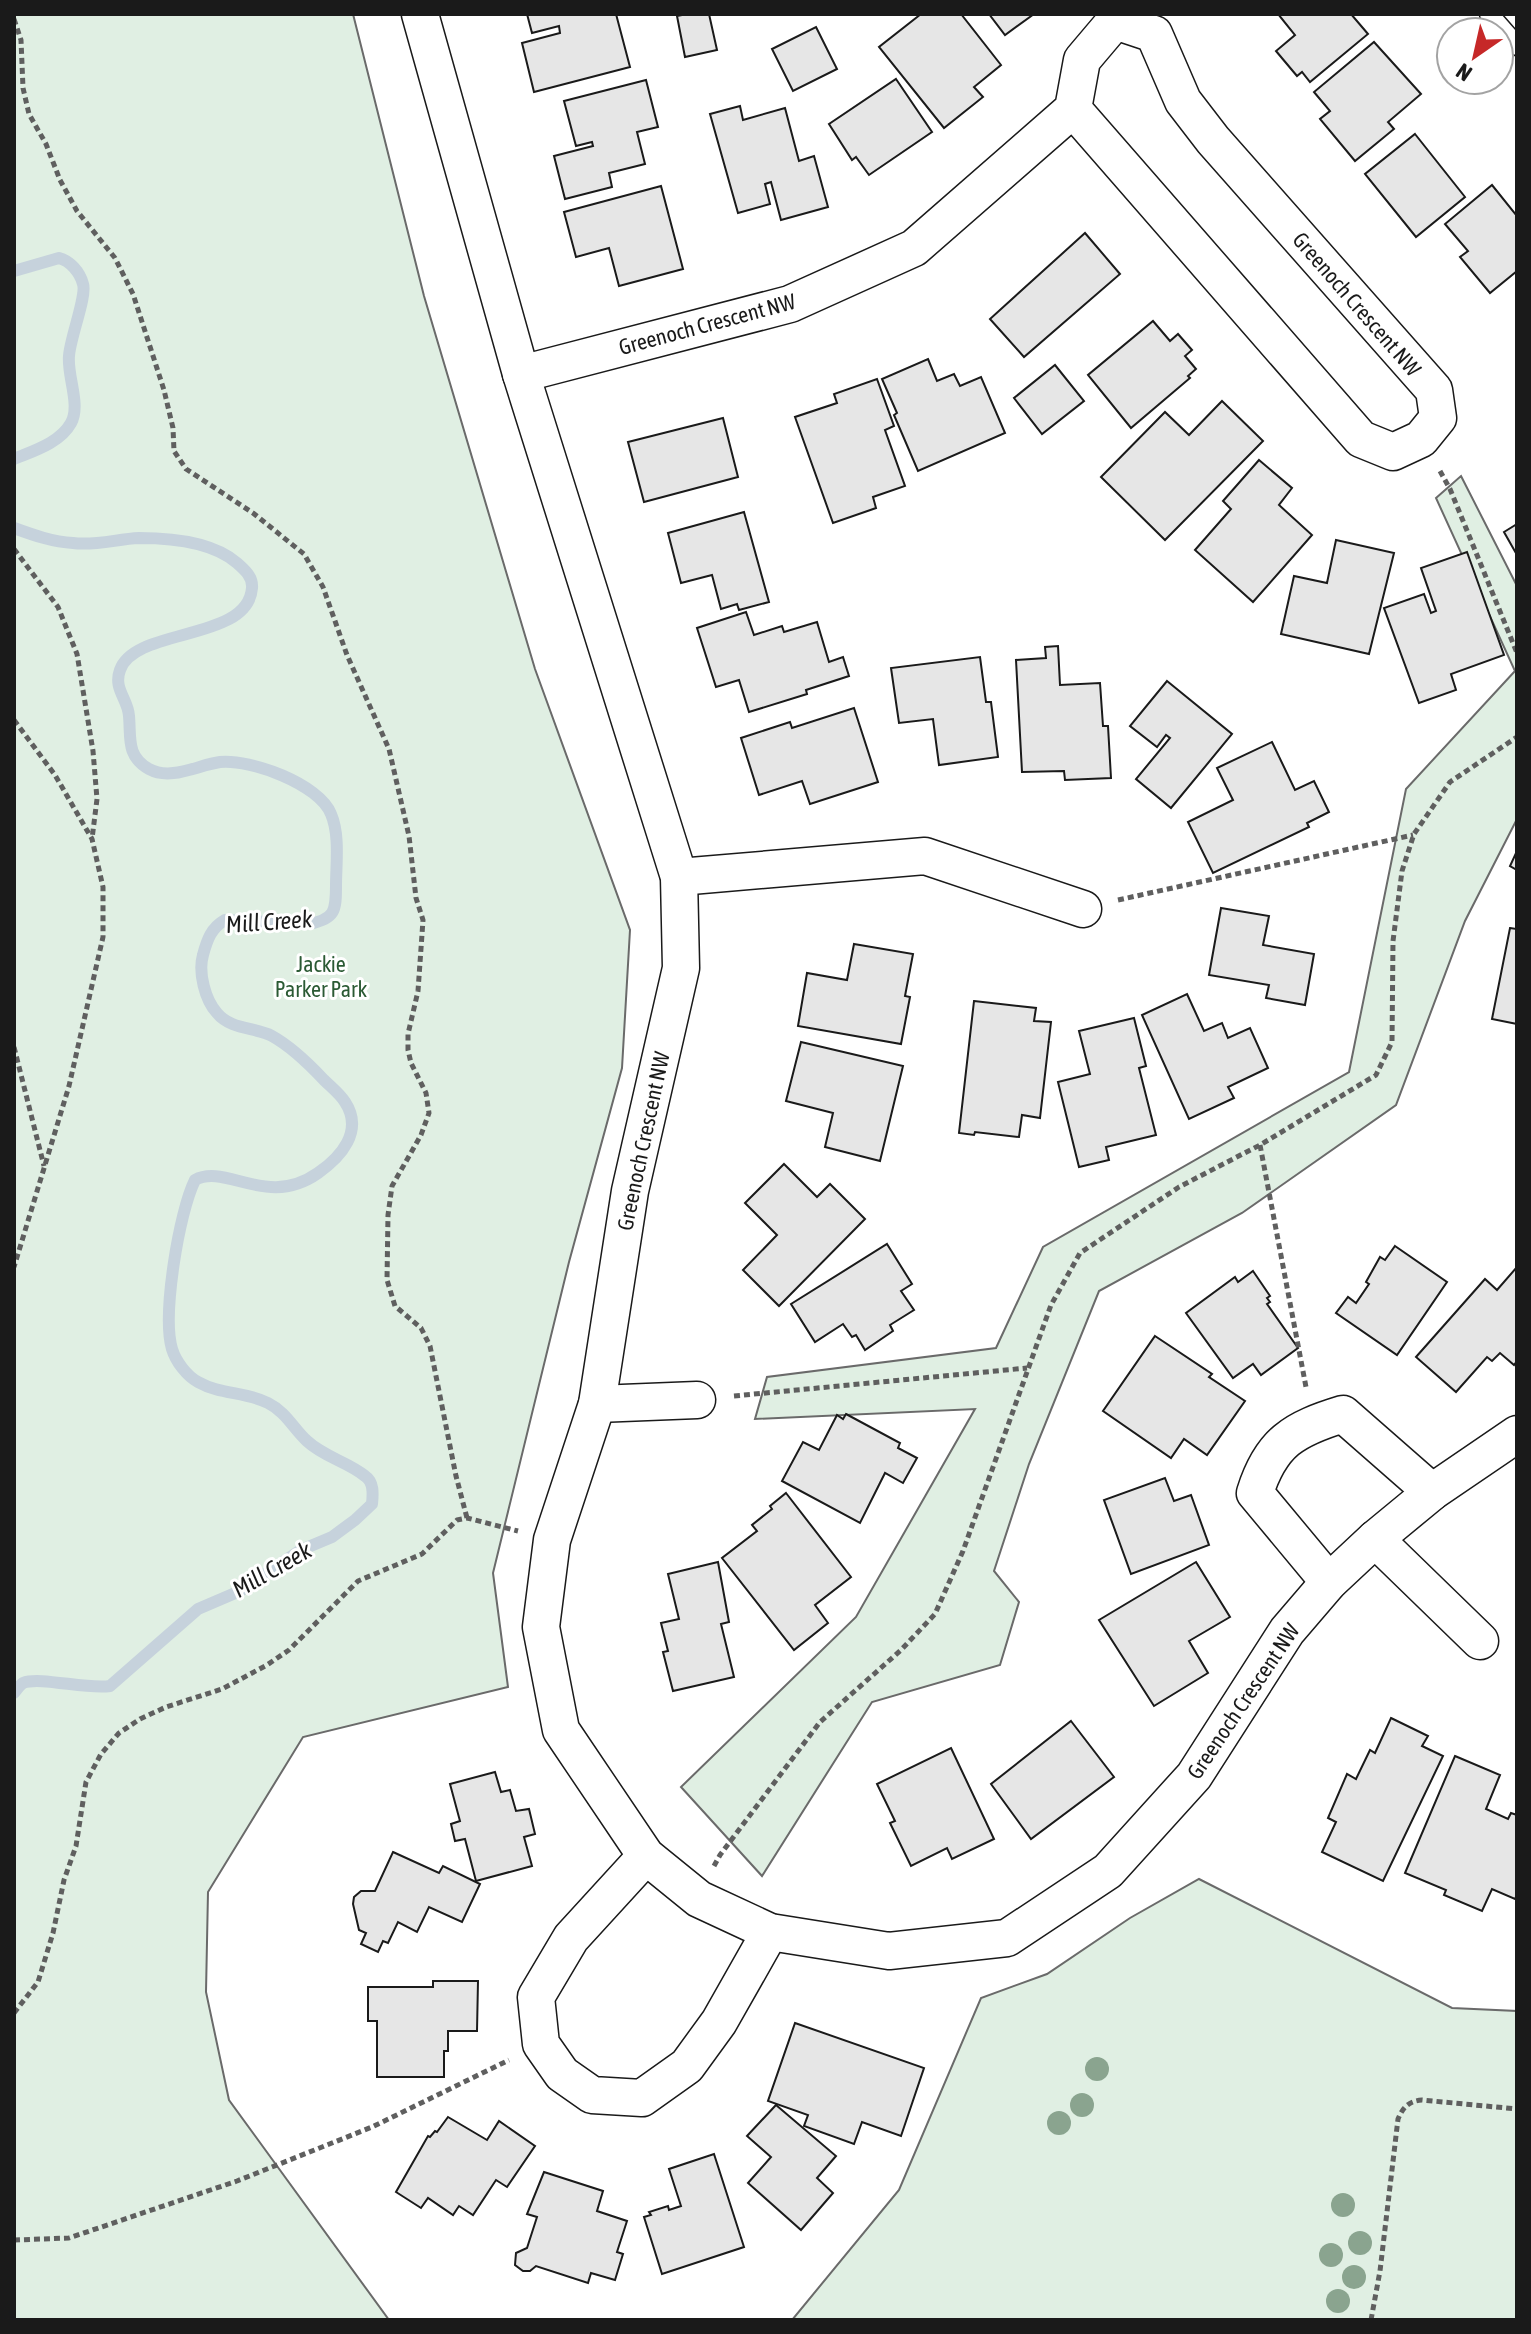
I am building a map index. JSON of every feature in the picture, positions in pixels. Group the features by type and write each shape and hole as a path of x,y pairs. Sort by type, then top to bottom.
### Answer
{"street":[{"name":"Greenoch Crescent NW","path":"420,14 521,374 679,877 681,968 630,1191 597,1404 552,1540 541,1627 561,1730 646,1856 699,1899 770,1932 889,1951 1007,1938 1108,1871 1194,1776 1287,1631 1329,1582 1432,1492 1517,1434"},
{"name":"Greenoch Crescent NW","path":"521,374 790,304 914,248 1073,109 1082,60 1115,21 1154,34 1183,101 1213,140 1434,390 1438,418 1421,439"},
{"path":"1073,109 1361,439 1393,452 1421,439"},
{"path":"679,877 925,856 1083,909"},
{"path":"597,1404 697,1400"},
{"path":"1329,1582 1255,1493 1262,1468 1289,1436 1313,1423 1343,1414 1432,1492"},
{"path":"1375,1539 1480,1641"},
{"path":"646,1856 571,1938 536,1997 541,2044 562,2074 592,2095 642,2098 687,2066 719,2022 770,1932"}],"lane":[{"path":"1489,14 1517,46"}],"path":[{"path":"14,19 21,40 23,88 29,114 77,211 115,258 133,294 164,390 173,428 174,451 186,469 253,513 304,554 323,587 347,655 389,749 409,836 416,898 423,920 423,949 408,1050 426,1093 429,1113 421,1135 392,1186 388,1215 387,1280 395,1306 421,1328 430,1346 467,1518"},
{"path":"1421,439 1450,489 1517,653"},
{"path":"14,549 58,607 77,654 97,799 92,839"},
{"path":"14,720 55,775 92,839 103,887 103,937 69,1086 14,1267"},
{"path":"699,1899 720,1855 820,1722 901,1650 935,1614 963,1551 1051,1305 1080,1253 1179,1187 1260,1145 1376,1075 1392,1042 1393,941 1402,871 1414,834 1450,782 1517,737"},
{"path":"1083,909 1414,834"},
{"path":"14,1047 45,1167"},
{"path":"1260,1145 1313,1423"},
{"path":"697,1400 1027,1368"},
{"path":"14,2013 38,1982 53,1933 64,1880 76,1846 86,1782 101,1754 119,1733 166,1707 222,1689 267,1665 289,1650 358,1581 422,1554 457,1520 467,1518 552,1540"},
{"path":"14,2240 69,2238 237,2181 372,2127 541,2044"},
{"path":"1371,2320 1398,2119 1402,2111 1413,2101 1422,2100 1517,2109"}],"green space":[{"name":"Jackie Parker Park","path":"14,14 353,14 424,296 535,669 630,930 622,1068 569,1262 493,1573 508,1687 303,1737 208,1892 206,1992 229,2100 389,2320 14,2320"},
{"path":"1461,476 1517,586 1517,819 1465,921 1396,1105 1242,1213 1099,1291 1029,1464 994,1571 1019,1602 1000,1665 872,1702 762,1876 681,1787 856,1617 975,1409 755,1419 767,1377 996,1348 1043,1247 1349,1072 1406,789 1515,671 1436,498"},
{"path":"1199,1879 1452,2008 1517,2011 1517,2320 792,2320 899,2190 981,1998 1047,1974 1130,1918"}],"building":[{"path":"527,14 616,14 630,67 534,92 522,43 560,33 559,26 532,33"},
{"path":"709,14 717,50 685,57 677,16"},
{"path":"921,14 961,14 1001,65 974,87 983,97 944,128 879,47"},
{"path":"989,14 1034,14 1005,35"},
{"path":"1278,14 1351,14 1368,34 1310,82 1302,72 1297,76 1276,51 1295,35"},
{"path":"816,27 837,69 793,91 772,49"},
{"path":"1374,42 1421,94 1388,122 1394,129 1355,161 1320,119 1330,111 1314,92"},
{"path":"896,79 932,132 869,175 856,157 852,160 829,124"},
{"path":"646,80 658,127 637,132 645,164 609,173 612,187 565,199 554,156 593,146 592,142 576,146 564,101"},
{"path":"740,106 743,120 785,108 799,161 814,156 828,207 781,220 771,182 765,184 770,204 738,213 710,114"},
{"path":"1415,134 1465,197 1416,237 1365,174"},
{"path":"1492,185 1517,216 1517,271 1490,293 1460,257 1468,251 1445,224"},
{"path":"661,186 683,269 619,286 609,248 576,257 564,212"},
{"path":"1085,233 1120,274 1024,357 990,319"},
{"path":"1153,321 1170,341 1178,334 1192,350 1185,356 1196,369 1188,376 1190,378 1131,428 1088,375"},
{"path":"928,359 937,381 954,374 960,386 981,377 1005,433 918,471 882,379"},
{"path":"1055,365 1084,401 1042,434 1014,398"},
{"path":"877,379 894,426 885,430 905,486 873,497 876,508 833,523 795,417 837,403 834,394"},
{"path":"1222,401 1263,441 1165,540 1101,477 1165,412 1189,435"},
{"path":"723,418 738,477 644,502 628,442"},
{"path":"1259,460 1292,488 1279,505 1312,535 1253,602 1195,550 1231,509 1223,501"},
{"path":"744,512 769,602 739,610 737,604 721,609 712,575 681,583 668,533"},
{"path":"1517,524 1517,555 1504,532"},
{"path":"1336,540 1394,553 1369,654 1281,634 1294,576 1327,583"},
{"path":"1467,552 1504,655 1451,674 1456,690 1419,703 1384,608 1424,594 1431,613 1436,611 1421,568"},
{"path":"746,612 754,635 782,626 784,632 817,622 829,662 843,657 849,676 806,690 807,694 749,712 739,680 716,687 697,628"},
{"path":"1058,646 1060,685 1100,683 1103,726 1108,726 1111,778 1065,780 1064,771 1022,772 1016,660 1046,658 1045,647"},
{"path":"980,657 986,702 991,702 998,757 939,765 933,719 899,723 891,668"},
{"path":"1167,681 1232,734 1171,808 1136,779 1170,738 1166,735 1157,747 1130,726"},
{"path":"854,708 878,782 810,804 802,781 759,795 741,738 790,722 792,728"},
{"path":"1272,742 1295,790 1314,781 1329,812 1307,823 1309,827 1213,873 1188,822 1233,800 1217,768"},
{"path":"1517,851 1517,870 1510,866"},
{"path":"1221,908 1269,916 1263,945 1314,954 1305,1005 1266,998 1269,985 1209,975"},
{"path":"1510,928 1517,929 1517,1024 1492,1019"},
{"path":"854,944 913,954 905,996 910,997 901,1044 798,1026 807,973 847,980"},
{"path":"1187,994 1204,1031 1222,1023 1228,1038 1250,1028 1268,1068 1228,1087 1234,1098 1189,1119 1142,1015"},
{"path":"974,1001 1036,1008 1034,1021 1051,1022 1040,1118 1022,1115 1019,1137 959,1133"},
{"path":"1134,1018 1146,1066 1139,1068 1156,1135 1106,1147 1109,1160 1079,1167 1058,1082 1090,1074 1079,1031"},
{"path":"801,1042 903,1066 880,1161 825,1147 833,1113 786,1101"},
{"path":"784,1164 817,1197 830,1184 865,1219 779,1306 743,1270 777,1235 745,1203"},
{"path":"887,1244 912,1284 901,1291 914,1310 890,1325 893,1331 865,1350 856,1335 852,1337 843,1324 815,1342 791,1304"},
{"path":"1395,1246 1447,1282 1397,1355 1336,1313 1348,1297 1356,1303 1369,1284 1366,1282 1380,1257 1385,1260"},
{"path":"1517,1267 1517,1361 1514,1365 1500,1353 1492,1361 1487,1357 1456,1392 1416,1357 1485,1279 1497,1290"},
{"path":"1253,1271 1270,1296 1267,1304 1298,1348 1261,1375 1253,1364 1233,1378 1186,1313 1235,1277 1238,1282"},
{"path":"1155,1336 1212,1374 1209,1377 1245,1401 1207,1455 1184,1439 1171,1458 1103,1411"},
{"path":"846,1414 900,1443 898,1448 917,1458 903,1483 885,1473 860,1523 782,1481 803,1442 819,1450 837,1415 843,1419"},
{"path":"1165,1478 1174,1501 1191,1495 1209,1545 1131,1574 1104,1500"},
{"path":"786,1493 851,1577 815,1605 828,1623 794,1650 722,1558 757,1531 752,1525"},
{"path":"718,1562 729,1622 721,1624 734,1677 673,1691 663,1652 668,1651 661,1623 679,1619 668,1574"},
{"path":"1196,1562 1230,1617 1189,1641 1208,1673 1154,1706 1099,1620"},
{"path":"1391,1718 1428,1736 1422,1746 1443,1756 1383,1881 1322,1852 1336,1822 1328,1818 1347,1774 1356,1779 1370,1750 1375,1753"},
{"path":"1071,1721 1114,1777 1031,1839 991,1784"},
{"path":"951,1748 994,1839 952,1859 947,1848 911,1866 890,1823 895,1821 877,1784"},
{"path":"1455,1756 1500,1775 1486,1809 1508,1819 1511,1813 1517,1815 1517,1895 1515,1899 1492,1889 1482,1911 1444,1895 1446,1890 1405,1873"},
{"path":"495,1772 501,1792 510,1790 516,1811 529,1809 535,1834 524,1837 532,1866 476,1881 465,1839 455,1841 451,1824 460,1821 450,1784"},
{"path":"393,1852 439,1873 443,1866 480,1884 462,1922 429,1907 417,1932 398,1922 388,1943 383,1941 378,1952 361,1944 366,1933 359,1930 354,1897 361,1891 375,1891"},
{"path":"433,1981 478,1981 477,2031 448,2031 444,2077 377,2077 377,2021 368,2021 368,1987 433,1987"},
{"path":"795,2023 924,2068 901,2136 862,2122 854,2144 804,2126 808,2115 768,2101"},
{"path":"776,2105 836,2156 817,2178 833,2193 801,2230 748,2183 771,2157 747,2136"},
{"path":"448,2117 487,2140 499,2121 535,2146 507,2187 496,2180 473,2215 459,2206 453,2215 428,2198 421,2208 396,2192 428,2136 437,2132"},
{"path":"714,2154 744,2247 662,2274 644,2217 651,2215 649,2212 668,2206 669,2210 681,2206 669,2169"},
{"path":"544,2172 603,2191 597,2211 627,2221 617,2252 623,2254 615,2280 591,2273 588,2283 536,2266 530,2271 523,2271 515,2265 516,2253 527,2248 537,2217 527,2214"}],"waterway":[{"name":"Mill Creek","path":"14,271 59,258 77,271 84,290 69,356 74,416 60,436 14,459"},
{"name":"Mill Creek","path":"14,528 51,540 81,544 139,538 191,543 227,556 243,568 251,580 252,588 246,605 232,618 167,639 130,656 120,670 118,683 128,710 133,752 149,769 166,773 220,762 266,769 313,793 331,814 337,850 335,902 329,916 309,924 225,920 208,939 201,969 206,993 217,1013 236,1025 272,1036 312,1068 343,1099 350,1113 351,1133 335,1159 299,1183 265,1187 220,1177 207,1176 195,1180 178,1239 169,1333 176,1359 194,1379 215,1389 259,1399 274,1407 314,1447 368,1479 373,1492 372,1504 332,1537 301,1550 240,1591 198,1609 110,1686 31,1681 23,1683 14,1693"}]}
